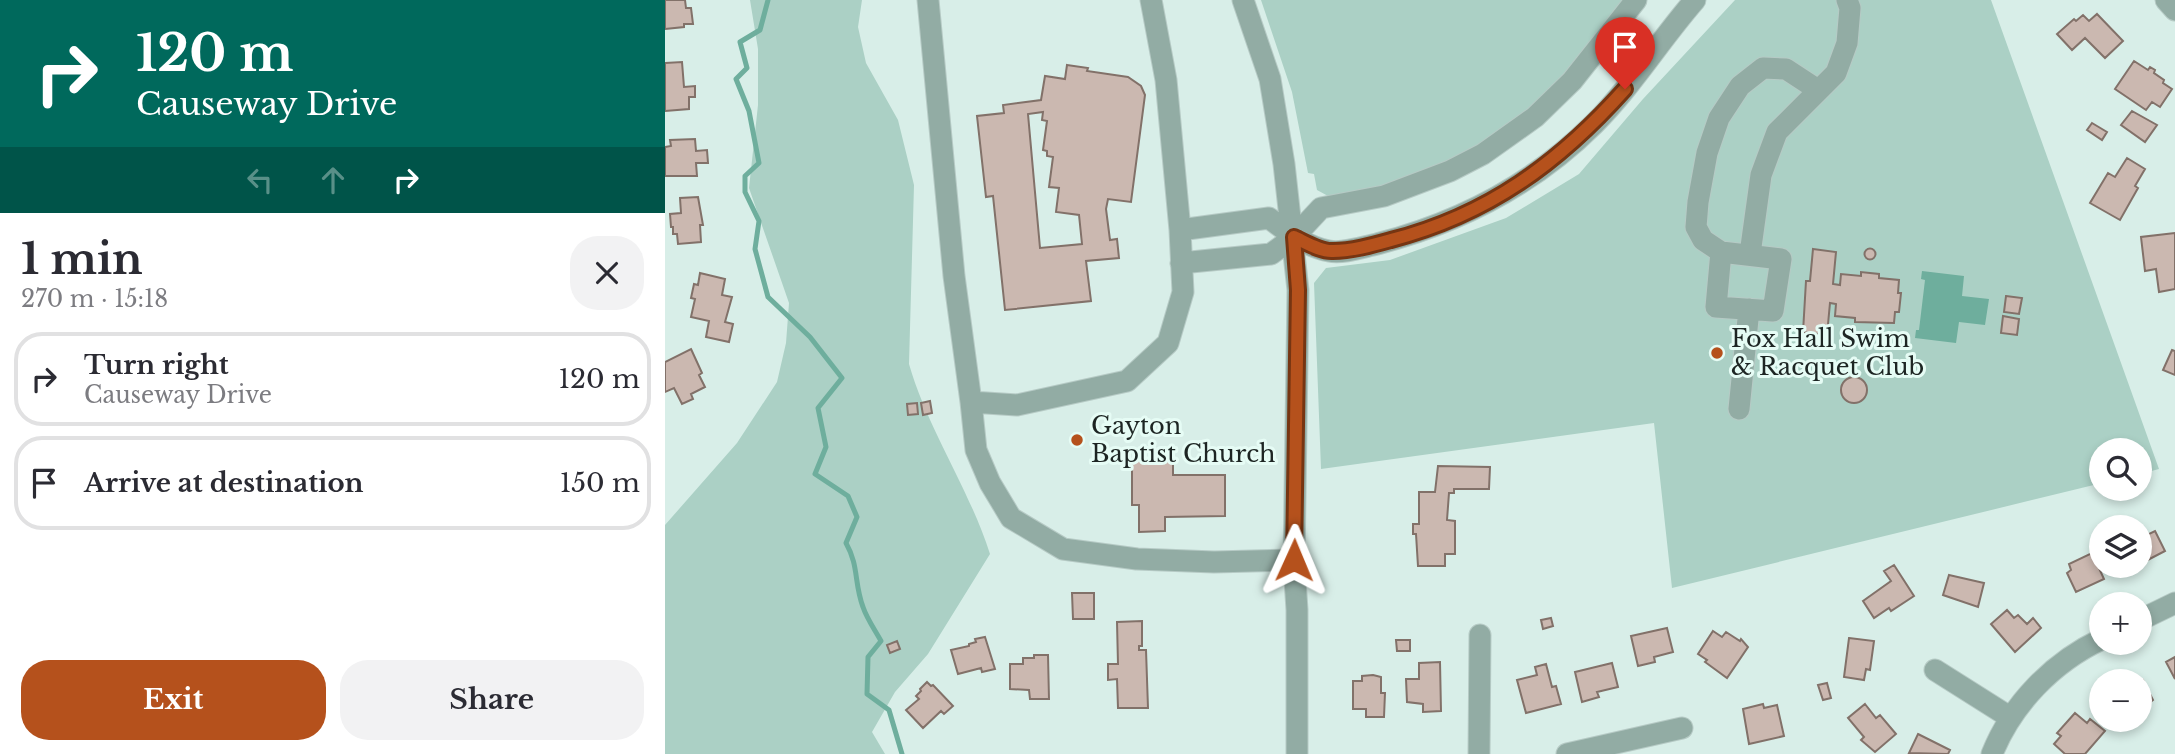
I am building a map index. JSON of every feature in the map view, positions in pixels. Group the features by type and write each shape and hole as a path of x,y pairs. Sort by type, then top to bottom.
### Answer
{"street":[{"path":"928,0 954,276 976,450 990,483 1011,518 1063,549 1137,559 1214,562 1294,560"},
{"path":"971,402 1017,405 1127,381 1168,343 1183,292 1180,230 1166,80 1151,0"},
{"path":"1243,0 1270,79 1294,237 1298,290 1294,560 1297,610 1297,754"},
{"path":"1181,263 1271,254 1294,237 1321,208 1384,196 1461,166 1535,117 1572,81 1636,0"},
{"path":"1180,230 1269,218 1294,237 1331,252 1386,241 1443,223 1480,206 1527,179 1565,150 1594,124 1625,89 1695,0"},
{"path":"1750,254 1761,175 1777,132 1836,73 1847,43 1850,8 1847,0"},
{"path":"2166,0 2175,10"},
{"path":"1721,252 1716,307 1773,311 1781,259 1721,252 1703,240 1696,227 1707,153 1719,118 1740,86 1763,68 1786,69 1818,90"},
{"path":"1739,410 1749,309"},
{"path":"2152,614 2175,603"},
{"path":"1479,754 1480,635"},
{"path":"1992,754 2021,703 2051,673 2075,653 2089,646"},
{"path":"1935,670 2011,718"},
{"path":"1567,754 1682,728"}],"shaded area":[{"path":"750,0 862,0 858,27 866,63 898,120 914,185 909,364 927,412 990,554 928,654 895,692 872,732 885,754 665,754 665,525 737,443 777,382 786,343 789,303 749,188 758,105 758,49"},
{"path":"1261,0 1629,0 1570,76 1510,128 1436,171 1383,188 1328,196 1317,190 1314,174 1308,173 1292,92"},
{"name":"Fox Hall Swim & Racquet Club","path":"1735,0 1991,0 2148,438 2089,438 2089,486 1672,588 1654,423 1321,469 1314,283 1326,268 1390,260 1506,218 1579,174 1643,99"},
{"path":"1922,271 1964,276 1962,296 1989,299 1985,325 1959,322 1956,343 1915,338 1916,330 1919,330 1925,280 1921,279"},
{"name":"Fox Hall Swim & Racquet Club","path":"2152,449 2159,469 2152,471"}],"building":[{"path":"665,0 685,0 686,8 691,8 693,24 665,29"},
{"path":"2097,14 2123,41 2105,58 2085,38 2072,50 2057,34 2074,19 2076,21 2083,15 2089,21"},
{"path":"2134,61 2148,70 2150,67 2155,70 2154,73 2172,89 2160,107 2152,102 2146,110 2115,89"},
{"path":"682,62 684,87 695,86 695,97 689,97 689,109 665,111 665,63"},
{"path":"1067,65 1088,68 1087,71 1128,77 1141,86 1145,95 1131,202 1108,199 1106,209 1110,240 1117,239 1119,258 1086,261 1091,301 1005,310 993,196 986,197 977,116 1004,113 1003,105 1041,100 1045,76 1065,79","holes":["1043,112 1042,120 1047,121 1043,150 1047,151 1047,156 1053,157 1049,187 1059,188 1056,212 1079,215 1082,244 1040,248 1028,114"]},
{"path":"2132,111 2157,125 2145,142 2121,125"},
{"path":"2092,123 2107,132 2102,140 2087,130"},
{"path":"695,139 696,151 707,150 708,163 696,163 697,176 665,176 665,147 671,146 670,140"},
{"path":"2127,158 2145,169 2120,220 2090,203 2108,173 2115,177"},
{"path":"698,197 703,225 700,225 701,242 678,244 677,234 673,234 671,227 670,214 681,213 680,198"},
{"path":"2175,233 2175,289 2159,292 2156,269 2145,271 2141,237"},
{"path":"1870,248 1876,254 1870,260 1864,254"},
{"path":"1813,249 1836,252 1833,284 1840,285 1841,274 1861,276 1861,272 1879,274 1879,278 1899,280 1899,312 1895,312 1894,323 1855,322 1855,318 1835,316 1836,304 1830,303 1827,335 1803,332 1806,281 1810,281"},
{"path":"700,273 725,279 722,295 732,297 725,322 733,324 729,342 706,337 709,321 691,317 695,299 691,298 694,284 698,285"},
{"path":"2006,296 2022,298 2019,314 2004,312"},
{"path":"2003,316 2019,319 2017,335 2001,333"},
{"path":"691,349 705,387 691,394 693,399 682,404 674,388 665,392 665,362"},
{"path":"2172,350 2175,351 2175,375 2163,370"},
{"path":"1854,377 1863,381 1867,390 1863,399 1854,403 1845,399 1841,390 1845,381"},
{"path":"930,401 932,413 923,415 921,403"},
{"path":"917,403 918,414 908,415 907,404"},
{"path":"1132,459 1173,459 1173,475 1225,475 1225,516 1165,517 1165,531 1139,532 1139,505 1132,505"},
{"path":"1438,466 1490,467 1489,489 1454,489 1454,493 1449,493 1447,520 1455,521 1455,554 1445,554 1445,566 1418,566 1413,524 1419,524 1419,492 1435,492"},
{"path":"2155,531 2165,551 2152,558 2152,532"},
{"path":"2089,554 2089,578 2104,579 2076,592 2067,573 2071,570 2069,564"},
{"path":"1894,565 1914,596 1874,618 1863,601 1891,581 1884,571"},
{"path":"1949,575 1984,583 1978,607 1943,595"},
{"path":"1072,593 1094,593 1094,619 1073,619"},
{"path":"2007,610 2014,618 2018,615 2027,624 2033,618 2041,628 2015,652 1991,624"},
{"path":"1551,618 1553,626 1543,629 1541,620"},
{"path":"1142,621 1142,646 1139,646 1139,650 1146,650 1148,708 1118,708 1117,679 1108,680 1108,664 1118,664 1117,622"},
{"path":"1667,628 1673,652 1654,657 1655,662 1638,666 1631,636"},
{"path":"1713,631 1722,637 1726,632 1740,641 1741,639 1748,647 1727,678 1698,654"},
{"path":"985,637 995,669 982,672 981,668 958,674 951,650 969,646 976,642 975,639"},
{"path":"1849,638 1874,641 1870,670 1866,669 1864,680 1844,677"},
{"path":"1396,640 1410,640 1410,651 1397,651"},
{"path":"897,641 900,649 890,653 887,645"},
{"path":"1034,655 1048,655 1049,699 1030,699 1029,690 1010,689 1010,664 1023,664 1023,658 1034,658"},
{"path":"2175,657 2175,679 2166,662"},
{"path":"1440,662 1441,711 1423,712 1423,704 1407,702 1406,679 1419,679 1419,663"},
{"path":"1612,663 1618,687 1597,692 1599,697 1582,702 1575,672"},
{"path":"1546,664 1552,687 1556,686 1561,704 1526,713 1517,680 1537,675 1535,667"},
{"path":"1362,676 1381,677 1381,693 1385,693 1384,717 1366,717 1366,709 1353,709 1353,681 1362,681"},
{"path":"927,682 953,706 944,714 941,711 923,728 906,710 919,699 916,696"},
{"path":"1827,683 1831,698 1823,700 1818,685"},
{"path":"1763,704 1764,708 1777,705 1784,736 1749,744 1743,709"},
{"path":"1865,704 1876,718 1880,715 1896,734 1875,752 1861,740 1864,737 1848,718"},
{"path":"2075,713 2087,723 2089,720 2089,732 2104,732 2085,754 2065,754 2054,744 2061,736 2057,733"},
{"path":"1918,734 1950,750 1948,754 1909,753"}],"waterway":[{"path":"768,0 760,30 740,42 747,68 736,79 749,111 759,163 745,176 745,192 759,221 755,249 768,297 810,337 842,378 818,408 826,447 815,474 848,496 857,517 846,543 853,559 863,607 881,641 868,657 867,694 889,710 902,754"}],"place":[{"name":"Fox Hall Swim & Racquet Club","path":"1717,353"},
{"name":"Gayton Baptist Church","path":"1077,440"}],"route":[{"path":"1294,560 1298,290 1294,237 1331,252 1406,236 1443,223 1480,206 1527,179 1594,124 1625,89"}]}
